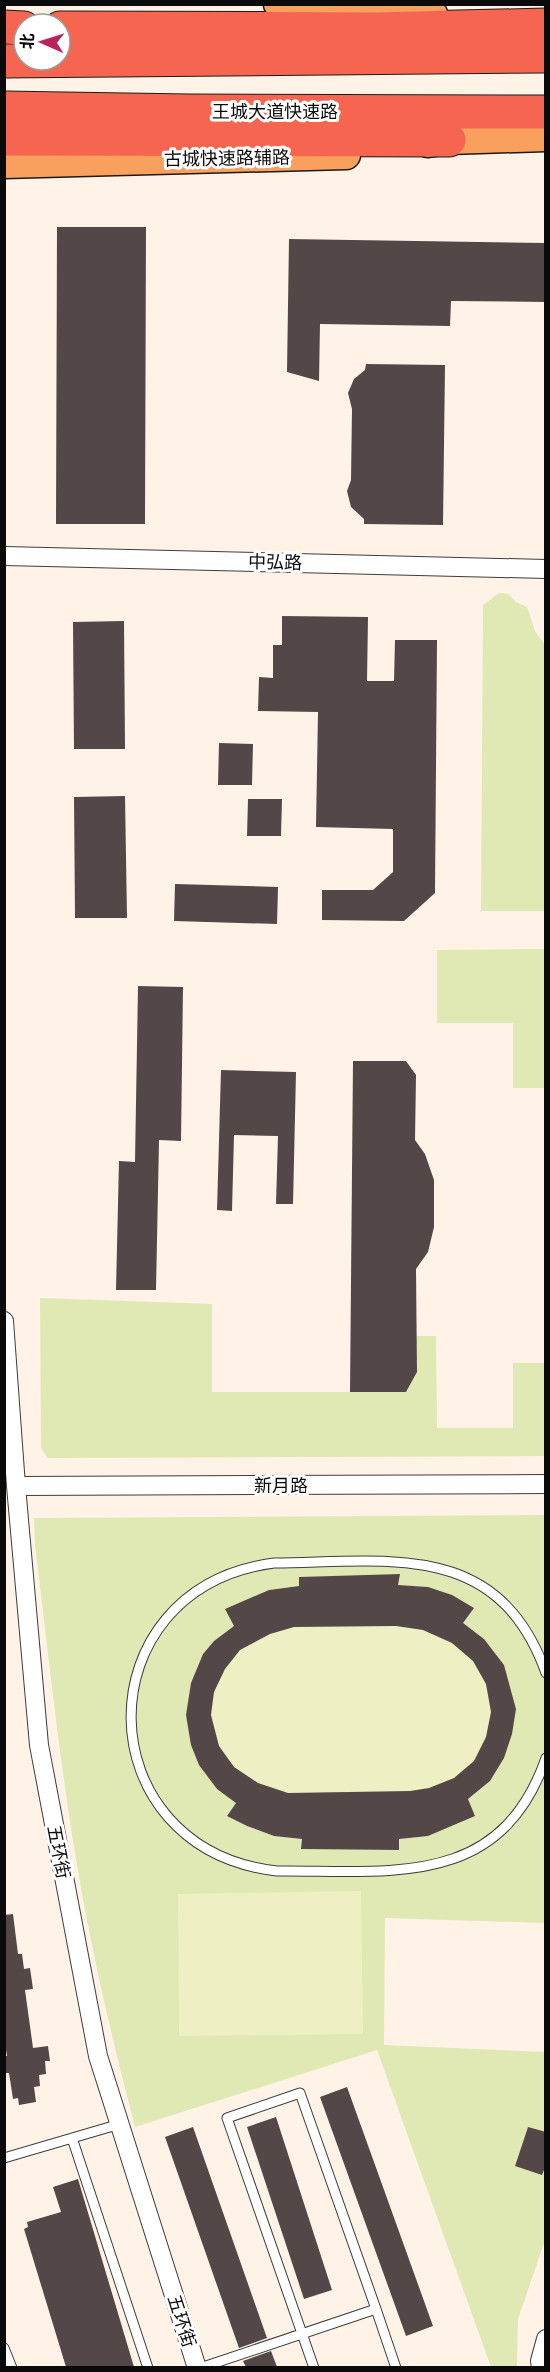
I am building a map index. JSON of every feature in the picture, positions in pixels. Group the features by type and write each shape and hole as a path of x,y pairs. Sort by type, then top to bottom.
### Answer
{"highway":[{"path":"72,28 374,29 546,23"},
{"path":"187,59 374,29"},
{"path":"4,61 546,56"},
{"path":"189,111 448,140"},
{"name":"王城大道快速路","path":"5,137 189,111 546,112"},
{"path":"5,137 448,140"}],"main road":[{"path":"278,4 546,23"},
{"path":"448,140 546,137"}],"street":[{"name":"中弘路","path":"4,556 546,569"},
{"name":"五环街","path":"4,1321 39,1745 98,2056 199,2367"},
{"name":"新月路","path":"16,1486 546,1484"},
{"path":"541,2367 540,2361 546,2339"}],"lane":[{"path":"546,1673 529,1635 502,1603 477,1584 449,1570 408,1562 274,1563 245,1568 218,1577 186,1598 172,1611 160,1626 141,1659 130,1715 135,1754 141,1773 160,1808 172,1823 195,1842 220,1857 248,1866 277,1871 412,1869 452,1860 489,1840 512,1819 530,1794 546,1758"},
{"path":"314,2367 227,2118 300,2093 396,2367"},
{"path":"4,2158 120,2124"},
{"path":"72,2138 148,2367"},
{"path":"199,2367 376,2309"},
{"path":"4,2348 12,2367"}],"green space":[{"path":"499,593 508,594 516,602 527,607 535,631 545,645 545,911 481,911 483,605"},
{"path":"545,949 545,1088 513,1088 513,1023 437,1023 437,950"},
{"path":"40,1298 212,1304 212,1392 406,1392 417,1372 416,1336 436,1336 437,1428 513,1428 513,1363 545,1363 545,1456 48,1458 41,1448"},
{"path":"545,1515 545,1923 385,1918 384,2045 545,2052 545,2132 528,2127 515,2165 542,2174 546,2165 545,2240 518,2319 517,2367 491,2367 377,2050 135,2127 102,1992 77,1865 57,1727 35,1545 34,1518","holes":["299,1586 428,1587 474,1608 463,1623 484,1639 490,1781 468,1799 475,1816 428,1836 399,1839 399,1850 274,1836 227,1816 236,1803 217,1789 214,1641 234,1626 269,1590"]},
{"path":"400,1574 398,1585 437,1592 474,1608 463,1623 484,1639 504,1665 516,1709 512,1734 504,1758 490,1781 468,1799 475,1816 428,1836 400,1839 399,1850 301,1849 302,1839 263,1831 227,1816 236,1803 217,1789 199,1765 186,1715 191,1683 203,1654 214,1641 234,1626 225,1609 269,1590 299,1586 299,1577"},
{"path":"361,1891 363,2034 179,2036 178,1894"}],"building":[{"path":"57,227 146,227 145,524 56,524"},
{"path":"289,239 546,243 546,302 451,301 450,326 320,324 319,381 287,372"},
{"path":"366,364 445,365 443,525 364,524 364,519 351,507 347,491 351,480 352,409 348,393 354,379 365,370"},
{"path":"282,616 368,617 367,681 394,681 395,640 437,640 435,893 404,921 322,920 322,890 373,890 393,872 393,829 316,827 318,712 258,711 259,677 273,678 273,645 282,645"},
{"path":"124,621 125,749 74,749 73,622"},
{"path":"219,743 253,744 252,785 218,785"},
{"path":"125,796 127,918 75,918 74,797"},
{"path":"248,799 282,799 281,836 247,836"},
{"path":"175,884 278,887 277,924 174,921"},
{"path":"138,986 183,987 181,1141 159,1140 156,1290 116,1290 119,1161 135,1162"},
{"path":"353,1061 406,1061 416,1075 415,1140 425,1154 434,1180 434,1227 428,1252 416,1269 417,1372 406,1392 350,1392"},
{"path":"221,1070 296,1072 293,1204 276,1204 278,1136 234,1135 232,1211 217,1210"},
{"path":"400,1574 398,1585 428,1587 452,1595 474,1608 463,1623 484,1639 504,1665 516,1709 512,1734 504,1758 490,1781 468,1799 475,1816 428,1836 399,1839 399,1850 301,1849 302,1839 274,1836 227,1816 236,1803 217,1789 199,1765 191,1745 186,1715 191,1683 203,1654 214,1641 234,1626 225,1609 269,1590 299,1586 299,1577","holes":["396,1626 423,1630 452,1643 473,1661 486,1684 491,1712 486,1737 474,1761 454,1778 429,1788 410,1791 288,1793 258,1783 234,1767 219,1746 211,1715 214,1692 225,1669 240,1650 270,1634 294,1627"]},
{"path":"13,1914 18,1954 22,1954 24,1969 30,1968 33,1989 25,1990 33,2048 48,2046 50,2061 45,2061 46,2074 39,2075 40,2086 34,2087 36,2102 19,2105 18,2098 13,2099 9,2073 6,2073 4,2060 4,2056 7,2056 4,2038 4,1915"},
{"path":"347,2087 433,2326 406,2336 320,2097"},
{"path":"276,2117 332,2290 304,2299 247,2127"},
{"path":"193,2127 267,2338 239,2348 165,2137"},
{"path":"528,2127 546,2132 546,2165 542,2175 515,2166"},
{"path":"78,2179 134,2367 66,2367 24,2229 28,2227 27,2222 61,2212 53,2187"},
{"path":"271,2351 277,2367 246,2367 243,2361"}]}
